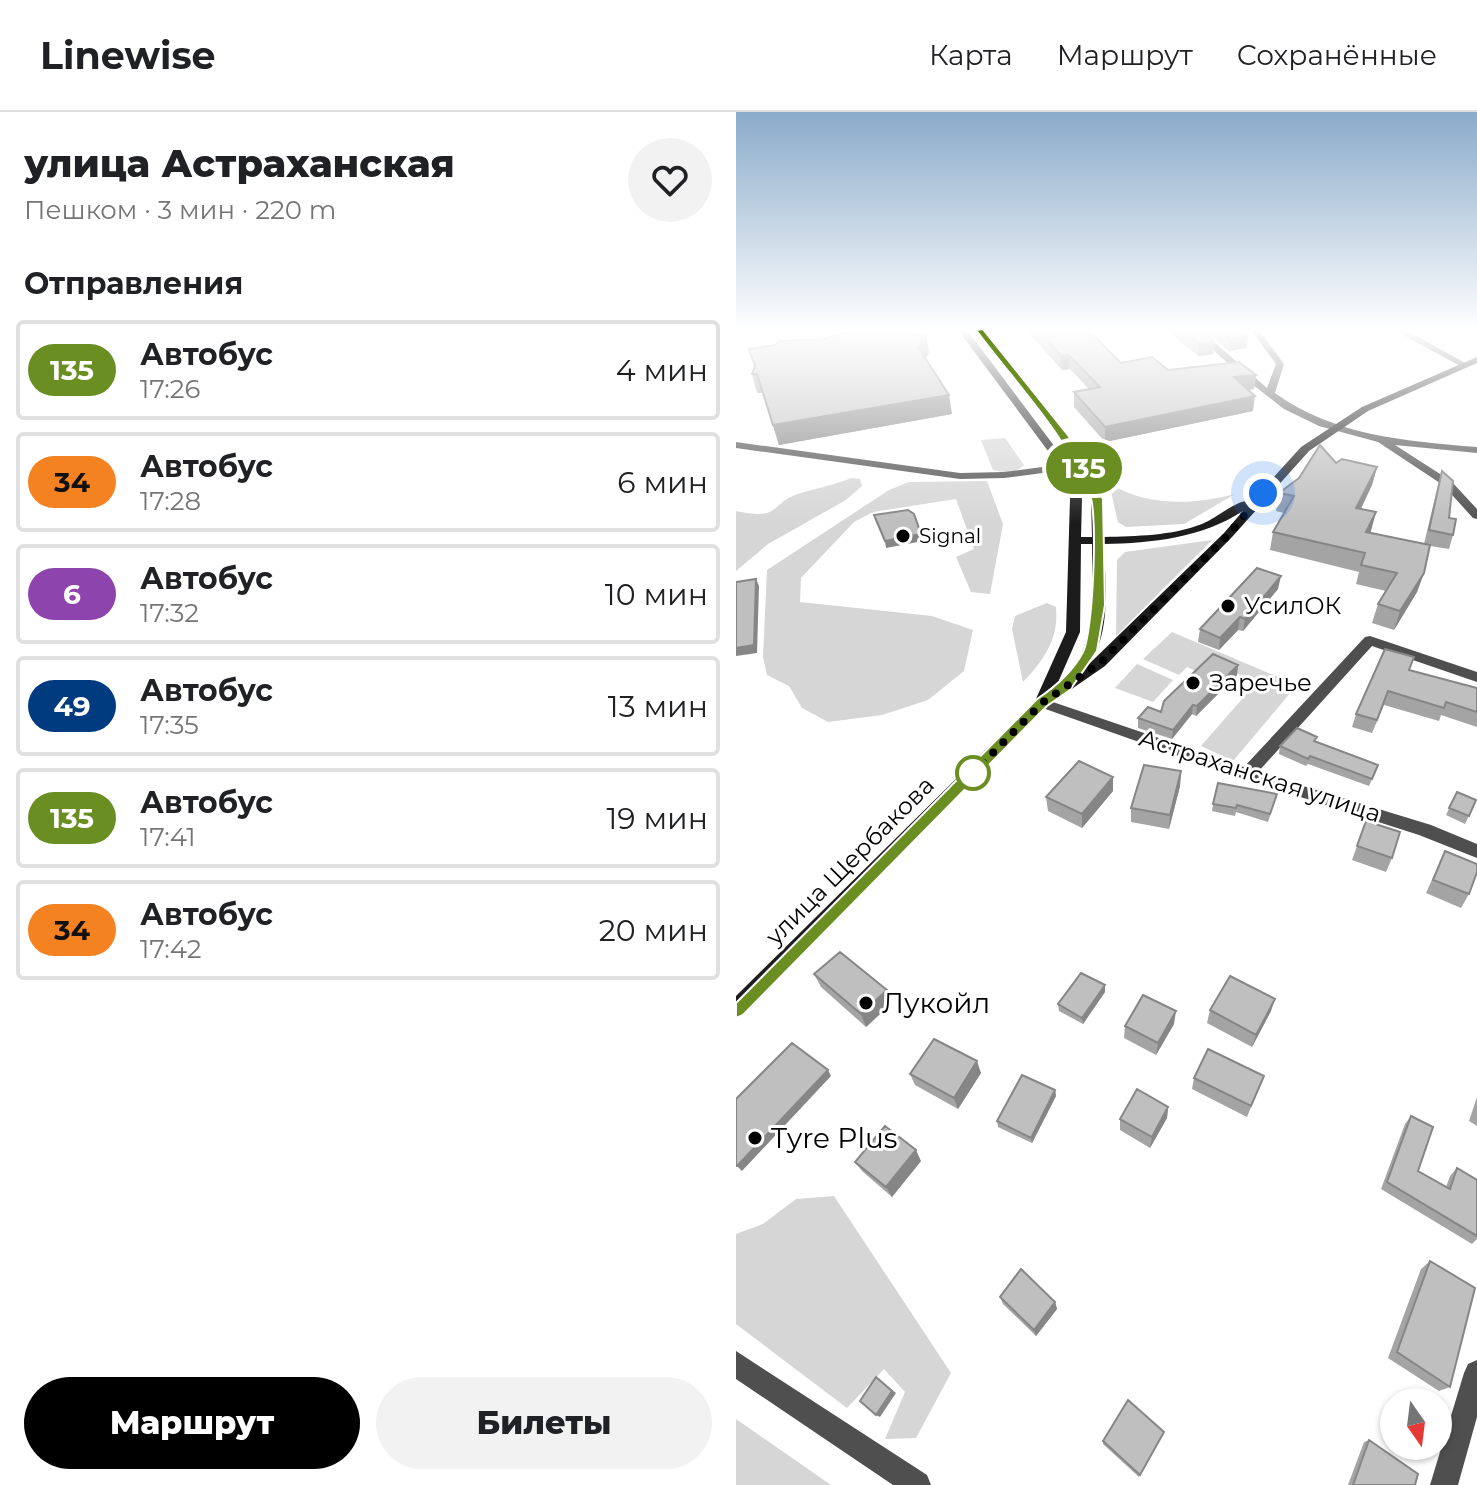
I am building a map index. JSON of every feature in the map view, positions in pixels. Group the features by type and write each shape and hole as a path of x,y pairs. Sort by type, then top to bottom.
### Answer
{"main road":[{"path":"1010,394 1065,467 1076,499 1073,632 1042,703"},
{"path":"1031,394 1065,437 1097,499 1099,605 1091,651 1065,686"},
{"name":"улица Щербакова","path":"736,1009 1042,703 1100,663 1228,535 1305,449 1334,427 1399,394"},
{"path":"1075,541 1194,533 1214,526 1263,493"}],"street":[{"path":"1272,394 1302,415 1383,442 1477,450"},
{"path":"1383,442 1447,483 1477,516"},
{"path":"736,445 960,476 1004,475 1065,467"},
{"path":"1247,774 1370,640 1477,677"},
{"name":"Астраханская улица","path":"1042,703 1247,774 1425,830 1477,851"},
{"path":"736,1364 917,1485"},
{"path":"1444,1485 1477,1373"}],"shaded area":[{"path":"1005,438 1024,465 1013,471 993,470 981,440"},
{"path":"851,478 860,479 862,486 846,500 768,544 736,571 736,511 751,514 769,512 791,497"},
{"path":"987,481 1003,524 990,594 971,592 956,557 974,549 956,499 873,512 854,522 801,578 800,602 932,616 973,630 964,671 928,700 882,715 828,722 802,708 789,686 767,675 763,657 767,570 889,490 909,482"},
{"path":"1109,483 1139,496 1170,502 1235,494 1184,524 1126,527 1118,522"},
{"path":"1212,540 1116,636 1117,560 1125,552"},
{"path":"1047,603 1056,607 1052,639 1037,666 1023,682 1012,629 1015,616"},
{"path":"1172,632 1297,685 1233,761 1201,746 1257,682 1210,662 1200,673 1187,667 1179,675 1143,659"},
{"path":"1137,664 1173,680 1153,702 1115,688"},
{"path":"834,1196 951,1373 916,1438 885,1439 905,1392 884,1369 847,1408 736,1324 736,1234 763,1224 796,1199"},
{"path":"736,1419 831,1485 736,1485"}],"building":[{"path":"763,394 949,395 773,425"},
{"path":"1076,394 1255,396 1105,427"},
{"path":"1320,445 1336,463 1342,459 1377,467 1356,508 1376,512 1366,532 1430,545 1424,573 1400,611 1378,604 1397,573 1361,565 1365,553 1273,532 1294,496 1279,493 1299,478"},
{"path":"1442,471 1453,481 1449,518 1456,519 1453,535 1429,530"},
{"path":"908,510 914,514 921,534 885,541 874,515"},
{"path":"1257,568 1281,576 1245,619 1240,617 1220,638 1200,629"},
{"path":"756,579 754,645 736,648 736,582"},
{"path":"1385,649 1414,657 1409,670 1477,688 1477,712 1446,702 1444,708 1388,691 1377,720 1356,714"},
{"path":"1213,654 1238,665 1197,706 1193,705 1173,730 1138,718 1148,707 1161,712 1164,701"},
{"path":"1297,728 1317,737 1314,741 1378,765 1372,779 1310,756 1308,759 1280,746"},
{"path":"1079,761 1113,777 1082,814 1046,797"},
{"path":"1144,765 1181,771 1170,815 1131,808"},
{"path":"1218,783 1277,794 1270,814 1237,805 1236,808 1213,804"},
{"path":"1457,792 1476,800 1469,816 1449,808"},
{"path":"1366,821 1400,832 1392,858 1357,846"},
{"path":"1445,851 1477,864 1469,894 1433,880"},
{"path":"840,952 887,990 861,1014 814,974"},
{"path":"1081,973 1105,985 1082,1018 1058,1004"},
{"path":"1230,976 1275,999 1256,1035 1210,1010"},
{"path":"1143,995 1176,1011 1158,1043 1125,1026"},
{"path":"934,1039 977,1061 954,1098 910,1074"},
{"name":"Tyre Plus","path":"792,1043 828,1070 736,1166 736,1099"},
{"path":"1208,1049 1264,1076 1251,1106 1194,1078"},
{"path":"1022,1075 1055,1090 1031,1138 997,1121"},
{"path":"1137,1089 1168,1107 1152,1137 1120,1119"},
{"path":"1411,1116 1433,1127 1418,1171 1450,1189 1457,1168 1477,1180 1477,1236 1387,1182"},
{"path":"885,1126 916,1150 886,1187 855,1162"},
{"path":"1430,1261 1475,1288 1450,1387 1397,1352"},
{"path":"1021,1269 1055,1302 1034,1330 1000,1297"},
{"path":"876,1377 892,1391 876,1415 860,1401"},
{"path":"1128,1400 1164,1432 1140,1475 1103,1441"},
{"path":"1369,1440 1380,1448 1380,1460 1398,1460 1418,1474 1415,1485 1353,1485"}],"bus line":[{"name":"135","path":"736,1009 1042,703 1065,686 1091,651 1099,605 1097,499 1065,437 1031,394"}],"place":[{"name":"Signal","path":"903,536"},
{"name":"УсилОК","path":"1228,606"},
{"name":"Заречье","path":"1193,683"},
{"name":"Лукойл","path":"866,1003"},
{"name":"Tyre Plus","path":"755,1138"}],"route":[{"path":"973,773 1042,703 1100,663 1228,535 1263,493"}]}
